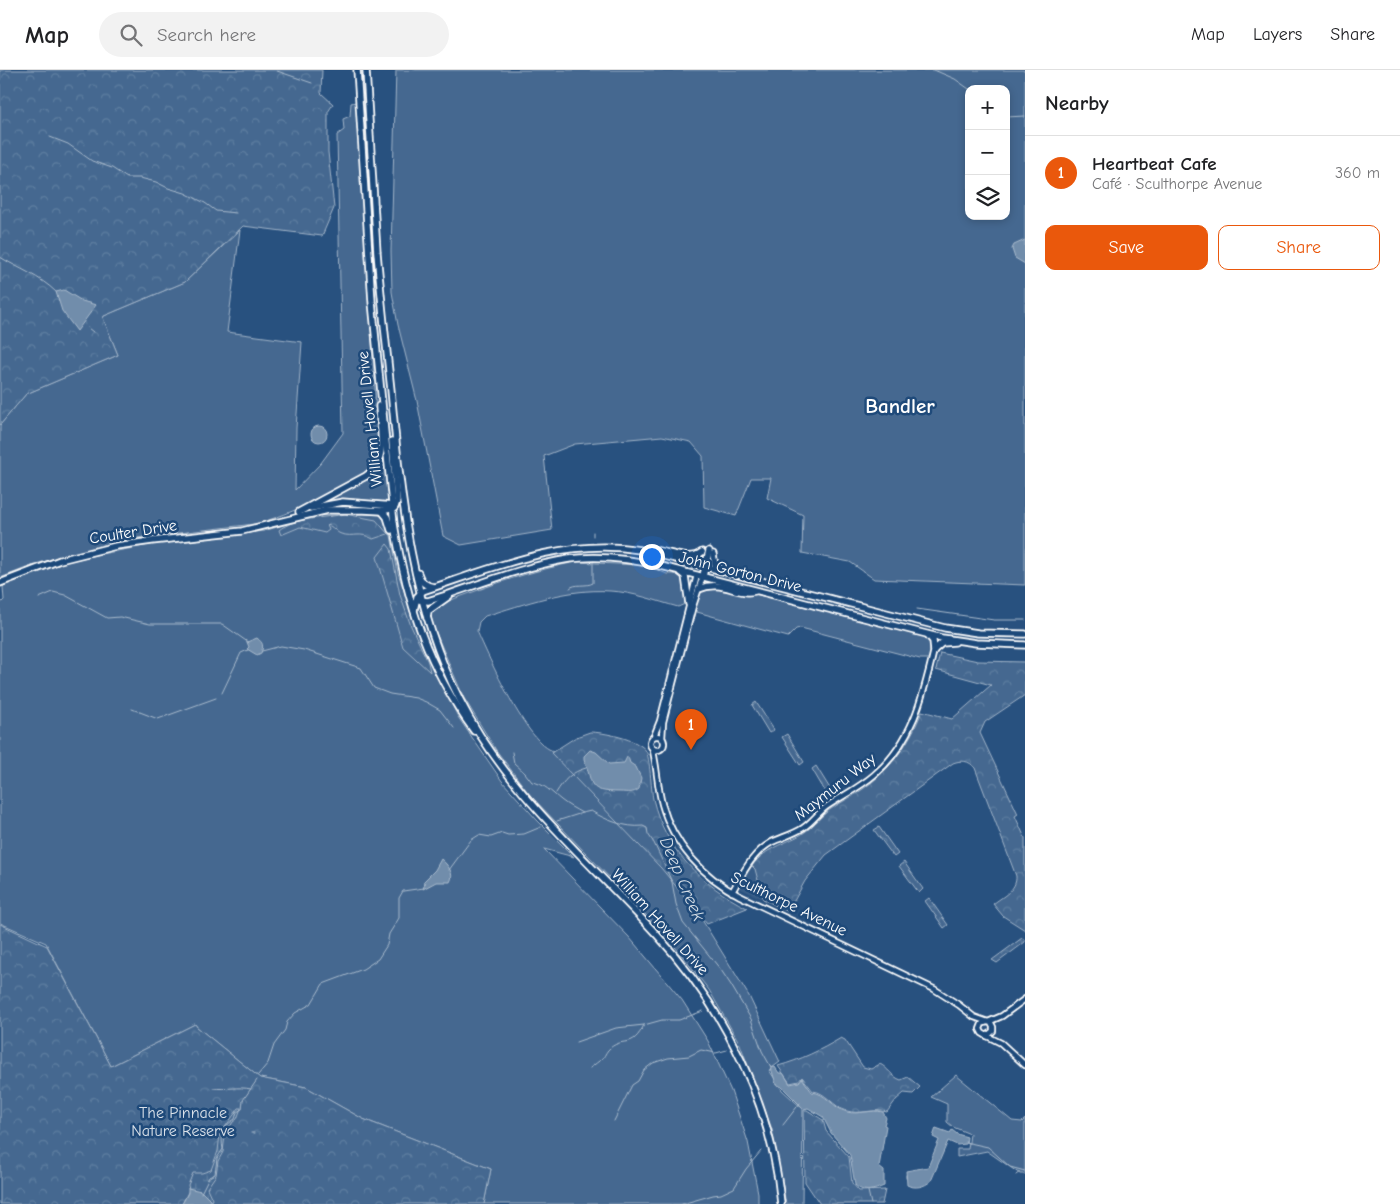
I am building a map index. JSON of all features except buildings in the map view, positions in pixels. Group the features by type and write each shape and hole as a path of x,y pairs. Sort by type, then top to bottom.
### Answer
{"main road":[{"name":"William Hovell Drive","path":"357,70 372,302 400,561 407,591 429,654 446,690 474,732 485,744"},
{"name":"William Hovell Drive","path":"366,70 378,255 404,515 419,598 427,621 451,682 498,764 528,801 657,935 701,989 730,1037 752,1087 770,1140 778,1179 780,1204"},
{"path":"300,512 366,476 372,472 380,460 381,450 372,302"},
{"path":"394,416 391,426 397,501 393,507 404,515"},
{"name":"Coulter Drive","path":"275,524 300,512 323,505 343,502 393,507"},
{"name":"Coulter Drive","path":"0,583 60,560 120,546 242,531 328,510 382,511 393,507"},
{"path":"382,511 390,523 400,561"},
{"name":"John Gorton Drive","path":"1025,634 978,633 945,628 640,550 601,546 560,550 529,557 423,591 419,598 426,602 545,564 570,559 591,557 624,559 758,590 957,641 998,645 1025,645"},
{"path":"640,550 654,549 683,556 707,552"},
{"path":"410,550 419,578 428,586 436,587"},
{"path":"700,576 707,552"},
{"path":"707,552 721,570"},
{"path":"676,570 685,576 690,604"},
{"path":"699,589 721,585 749,592 758,590"},
{"path":"407,591 419,598 414,612"},
{"path":"427,621 428,611 452,593"},
{"path":"928,634 933,641 934,650"},
{"path":"934,650 942,643 957,641"}],"street":[{"path":"656,760 663,744 663,722 699,589 700,576"},
{"path":"661,748 656,749 652,747 650,742 654,736 690,604 700,576"},
{"name":"Maymuru Way","path":"732,892 747,866 760,851 773,842 803,828 827,807 869,780 890,760 905,738 916,715 934,650"},
{"path":"654,736 662,738"},
{"name":"Sculthorpe Avenue","path":"652,747 656,760 662,804 676,836 700,868 715,881 732,892 923,983 952,1000 974,1017 987,1022"},
{"path":"1025,999 1002,1016 982,1024 980,1028 982,1033 1001,1043 1025,1065"},
{"path":"987,1036 993,1033 1002,1016"},
{"name":"Sculthorpe Avenue","path":"974,1017 980,1028"},
{"path":"987,1022 993,1025 1001,1043"}],"shaded area":[{"path":"1025,240 1025,264 1015,258 1012,249 1014,245"},
{"path":"64,290 82,301 96,305 77,331 62,311 56,292"},
{"path":"319,426 327,434 319,442 311,434"},
{"path":"257,638 263,646 261,653 257,655 247,649 249,647 247,642"},
{"path":"590,750 596,752 609,764 624,763 628,757 630,763 636,767 641,778 639,789 634,792 609,792 596,788 591,781 584,759 584,756"},
{"path":"441,859 451,873 450,882 436,882 423,889 425,883 423,882 435,870"},
{"path":"752,866 755,868 763,899 741,889 740,886"},
{"path":"775,1067 779,1073 783,1073 790,1084 799,1082 802,1078 812,1092 821,1095 842,1110 852,1113 883,1112 886,1118 884,1125 886,1126 879,1167 884,1171 884,1186 873,1190 862,1190 855,1185 850,1155 831,1133 823,1117 808,1108 804,1109 782,1087 776,1084 771,1068"},
{"path":"936,1128 950,1133 952,1130 957,1134 967,1137 966,1144 957,1145 948,1141 931,1181 919,1187 907,1185 906,1171 928,1167 939,1140 933,1137"},
{"path":"188,1188 201,1191 210,1200 210,1204 182,1204 188,1193"}],"green space":[{"path":"0,70 322,70 321,93 333,104 328,112 328,152 334,208 322,236 243,226 185,282 104,316 103,318 118,355 26,394 0,425"},
{"path":"396,70 1025,70 1025,585 874,579 850,562 802,553 803,515 767,498 771,478 751,478 736,516 704,507 703,456 691,442 662,436 575,444 544,456 552,530 461,545 443,536 417,401 398,325 392,292 391,251"},
{"path":"356,102 379,449 378,459 373,467 347,484 316,500 269,520 254,524 128,539 39,563 0,578 0,425 26,394 118,355 103,318 104,316 185,282 240,230 227,332 302,342 296,428 295,490 321,463 343,433 337,135 344,130 343,119 350,116 351,103"},
{"path":"383,455 385,455 388,502 323,502 366,478 379,463"},
{"path":"345,514 376,520 388,534 373,539 364,535 339,533 327,525 329,530 325,533 300,527 281,535 279,530 301,521"},
{"path":"383,515 389,525 398,573 422,644 458,717 502,781 574,857 544,849 629,937 682,1000 708,1041 731,1091 748,1142 758,1193 758,1204 484,1204 491,1169 363,1119 306,1087 260,1078 195,1024 111,1066 46,943 0,923 0,604 4,600 3,587 8,582 69,561 101,554 155,544 264,531 313,516"},
{"path":"387,544 391,549 400,595 411,626 428,662 430,672 403,647 377,557"},
{"path":"576,562 637,565 650,567 667,574 676,574 684,579 685,604 678,607 636,595 610,591 562,594 485,616 479,622 477,631 510,698 533,734 544,745 554,751 551,752 670,868 749,996 780,1062 769,1070 782,1090 803,1109 802,1204 786,1204 772,1129 740,1044 709,990 668,938 530,795 496,750 464,698 430,619 429,614 444,603 455,598 524,575"},
{"path":"715,588 759,595 925,637 931,643 931,655 928,659 920,659 801,628 796,629 788,637 697,612 695,608 702,590"},
{"path":"940,653 978,661 1025,662 1025,695 985,722 980,733 1018,814 1015,816 1025,838 1025,930 1003,916 993,904 1012,889 1016,876 975,768 965,761 953,763 826,855 805,881 789,910 787,911 763,899 755,869 752,866 757,860 769,850 806,832 828,811 863,789 882,773 891,764 912,734 922,711 952,719 991,685 936,670"},
{"path":"756,702 774,730 769,733 752,705"},
{"path":"590,732 603,733 628,740 636,743 646,751 653,799 666,834 676,850 701,877 747,908 707,924 661,868 551,753 576,737"},
{"path":"787,734 804,762 800,765 782,737"},
{"path":"816,766 834,795 829,798 812,769"},
{"path":"879,827 898,854 894,857 874,830"},
{"path":"904,862 923,889 919,893 899,866"},
{"path":"929,898 948,925 944,928 925,901"},
{"name":"The Pinnacle Nature Reserve","path":"0,924 47,946 111,1066 195,1024 260,1078 306,1087 363,1119 491,1169 484,1204 0,1204"},
{"path":"1022,938 1025,942 997,963 992,960"},
{"path":"841,1038 845,1040 863,1067 871,1069 880,1064 898,1079 901,1080 908,1077 920,1087 913,1094 904,1093 887,1112 852,1112 842,1109 822,1094 813,1091 802,1077 799,1081 790,1083 778,1066 826,1047"},
{"path":"956,1075 1012,1121 1022,1122 1025,1119 1025,1174 1020,1174 987,1151 957,1157 957,1149 968,1149 970,1134 953,1127 947,1122 947,1104 931,1097"},
{"path":"239,1108 241,1108 237,1119 225,1135 223,1152 218,1161 216,1175 207,1188 212,1199 210,1204 182,1204 189,1190 188,1185 193,1173 211,1170 218,1151 220,1134"},
{"path":"804,1110 823,1120 826,1131 849,1157 852,1183 859,1191 885,1190 882,1204 820,1204 805,1182"}],"waterway":[{"path":"934,70 955,79 965,86"},
{"path":"277,71 312,83"},
{"path":"1010,117 1025,116"},
{"path":"50,137 68,144 92,161 112,168 127,178 140,178 156,182 185,193 216,211 236,213"},
{"path":"0,257 36,277 56,292"},
{"path":"88,328 93,332"},
{"path":"570,588 593,583 593,561"},
{"path":"39,598 53,592 65,595 107,618 120,617 150,624 222,624 249,643"},
{"path":"917,609 994,620 1025,620"},
{"name":"Deep Creek","path":"262,651 281,646 304,650 361,668 374,688 390,694 416,698 426,702 440,710 454,728"},
{"name":"Deep Creek","path":"222,693 241,653 248,650"},
{"name":"Deep Creek","path":"132,709 158,719 216,698"},
{"name":"Deep Creek","path":"512,752 514,763 532,782 544,786 563,802 582,813 591,811 623,825 647,828 648,834 672,882 676,904 683,923 731,985 751,1019 762,1051 772,1069"},
{"path":"556,793 568,777 586,768"},
{"path":"557,821 582,813"},
{"path":"449,870 471,840 479,835 491,837 502,833 508,835 524,834 541,827"},
{"path":"258,1075 268,1063 274,1045 285,1030 287,1022 295,1013 311,1004 323,984 363,969 378,959 387,945 389,934 399,918 399,898 403,891 424,888"},
{"path":"576,1042 616,1028 644,1025 662,1020 679,1020 703,1011"},
{"path":"590,1068 603,1058 610,1048 636,1037 644,1025"},
{"path":"614,1121 632,1085 638,1081 644,1070 653,1063 668,1058 689,1056 701,1050 716,1053 727,1050"},
{"path":"201,1193 209,1177 215,1174 217,1158 223,1149 224,1131 228,1124 235,1119 237,1112 242,1109 243,1100 257,1080"},
{"path":"213,1088 251,1089"},
{"path":"783,1125 800,1103"},
{"name":"Deep Creek","path":"965,1142 988,1147 1010,1167 1025,1171"},
{"path":"682,1204 721,1194 734,1188 746,1169 761,1151"},
{"name":"Deep Creek","path":"1016,1175 1021,1171"},
{"path":"868,1191 871,1204"}],"place":[{"name":"Heartbeat Cafe","path":"691,750"}],"district":[{"name":"Bandler","path":"900,406"}]}
